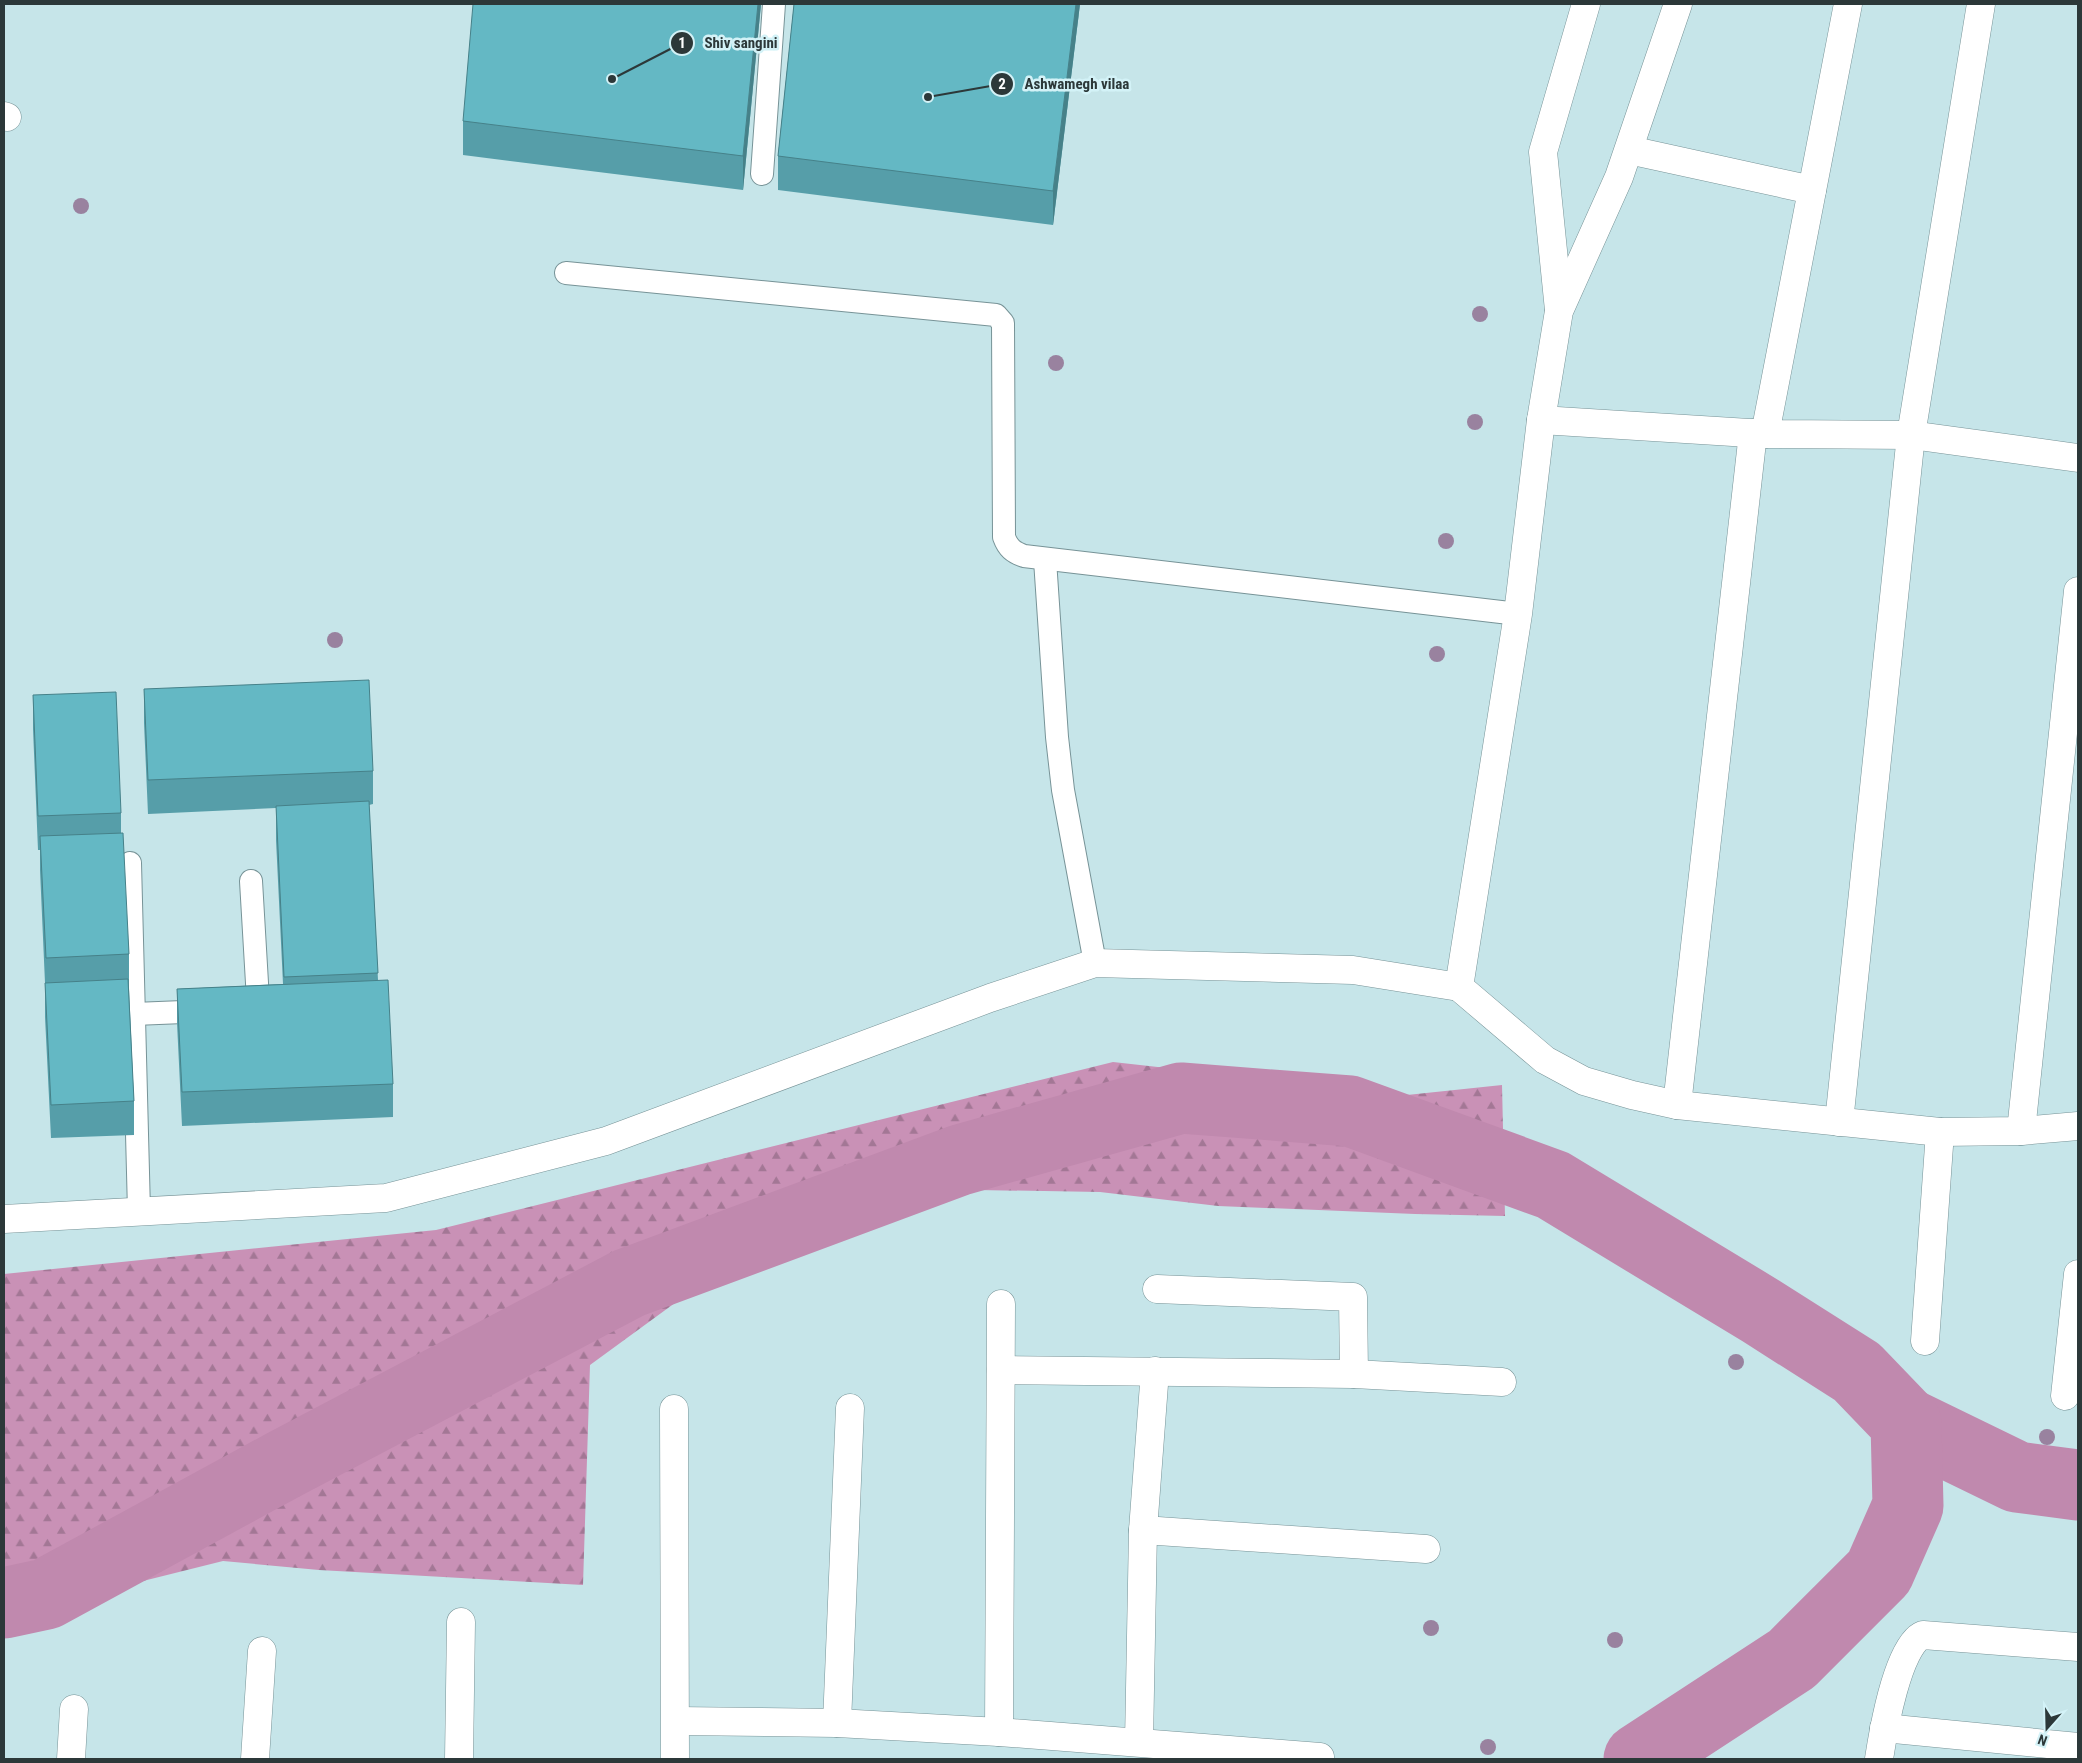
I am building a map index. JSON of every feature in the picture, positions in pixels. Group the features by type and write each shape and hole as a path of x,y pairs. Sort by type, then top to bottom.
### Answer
{"street":[{"path":"1459,987 1518,614 1542,420 1559,311 1543,152 1586,4"},
{"path":"1559,311 1619,177 1678,4"},
{"path":"1677,1105 1759,433 1812,190 1848,4"},
{"path":"1839,1122 1911,435 1980,4"},
{"path":"1629,150 1812,190"},
{"path":"1542,420 1759,433 1911,435 2078,458"},
{"path":"2021,1132 2078,591"},
{"path":"4,1219 386,1198 596,1144 990,998 1095,963 1353,970 1459,987 1545,1060 1568,1073 1584,1081 1677,1105 1940,1132 2021,1132 2078,1126"},
{"path":"1925,1341 1940,1132"},
{"path":"2065,1396 2078,1274"},
{"path":"1157,1289 1353,1297 1354,1374"},
{"path":"999,1732 1001,1304"},
{"path":"1001,1370 1354,1374 1502,1382"},
{"path":"1139,1742 1143,1530 1155,1371"},
{"path":"837,1723 850,1408"},
{"path":"674,1409 676,1759"},
{"path":"1143,1530 1426,1549"},
{"path":"459,1759 461,1622"},
{"path":"1879,1759 1884,1728 1907,1652 1917,1638 1923,1635 2078,1646"},
{"path":"255,1759 262,1651"},
{"path":"72,1759 74,1709"},
{"path":"676,1721 837,1723 999,1732 1320,1757"},
{"path":"1884,1728 2078,1747"}],"lane":[{"path":"762,174 774,4"},
{"path":"566,272 996,315 1003,323 1004,537 1008,546 1014,552 1024,556 1518,614"},
{"path":"1046,560 1057,737 1063,790 1095,963"},
{"path":"130,863 139,1211"},
{"path":"134,1014 252,1010 255,1007 258,1000 251,881"}],"green space":[{"path":"1113,1062 1407,1095 1502,1085 1505,1216 1218,1206 1100,1192 921,1189 810,1247 679,1300 590,1365 583,1585 319,1570 223,1561 47,1605 4,1613 4,1274 436,1230"}],"building":[{"path":"473,4 758,4 743,156 463,121"},
{"path":"794,4 1076,4 1053,191 778,156"},
{"path":"369,680 373,771 148,780 144,689"},
{"path":"116,692 121,813 38,816 33,695"},
{"path":"369,801 378,973 284,977 276,806"},
{"path":"123,833 129,954 46,958 40,836"},
{"path":"128,979 134,1101 51,1105 45,983"},
{"path":"388,980 393,1084 182,1092 177,989"}],"waterway":[{"path":"4,1603 46,1594 285,1464 629,1283 960,1160 1181,1098 1350,1111 1553,1185 1761,1311 1857,1372 1906,1423 1908,1506 1879,1572 1792,1659 1639,1759"},
{"path":"1906,1423 2017,1477 2078,1485"}],"place":[{"name":"Shiv sangini","path":"612,79"},
{"name":"Ashwamegh vilaa","path":"928,97"}]}
